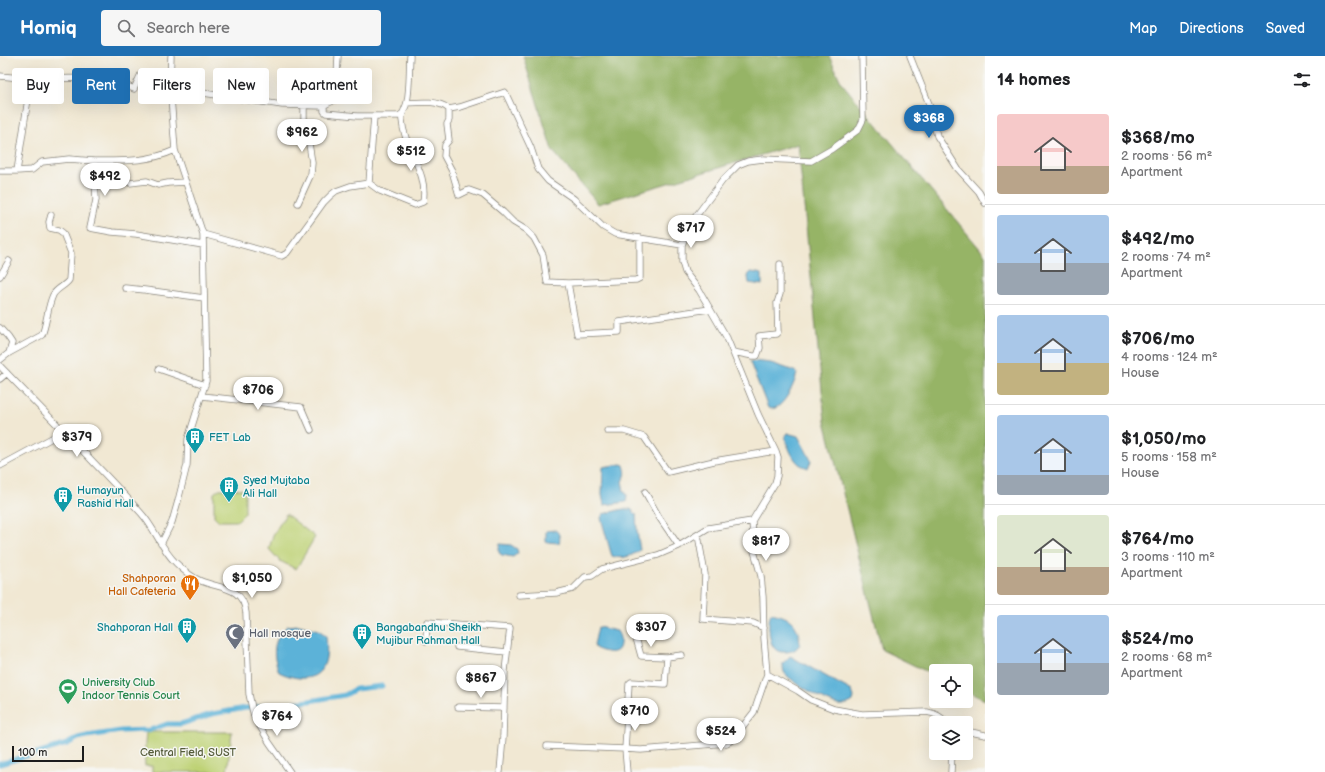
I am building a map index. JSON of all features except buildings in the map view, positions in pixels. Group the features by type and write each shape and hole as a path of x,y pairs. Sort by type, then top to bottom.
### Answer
{"street":[{"path":"171,56 171,68"},
{"path":"205,92 282,105 324,106 325,104 333,102 336,98 338,56"},
{"path":"203,234 282,256 287,253 324,202 336,191 350,186 369,183 380,191 415,205 423,202 425,194 424,183 404,130 402,118 407,103 410,56"},
{"path":"547,746 626,748 641,750 730,742 754,712 767,674 762,587 754,551 752,521 775,483 778,457 758,414 727,338 699,290 685,272 682,262 682,245 690,224 723,180 738,165 748,161 763,159 811,161 832,149 858,130 863,120 862,56"},
{"path":"910,56 929,104 937,136 958,169 979,192 985,203"},
{"path":"0,76 12,77"},
{"path":"64,78 111,79 134,89 138,79"},
{"path":"407,103 422,101 445,106 449,109 460,107 505,92 531,148 538,168 548,181 574,199 603,227 615,234 629,238 640,238 682,245"},
{"path":"17,171 28,104"},
{"path":"161,544 172,522 178,501 187,465 188,439 206,381 203,234 175,150 171,104"},
{"path":"298,203 311,174 312,163 308,138 304,129 304,106"},
{"path":"324,106 324,111 326,113 357,116 399,116 404,111"},
{"path":"449,109 449,120 447,124 449,140 445,145 444,156 452,171 459,194 469,190 483,196 504,212 513,222 526,230 534,238 543,255 547,282 568,283 636,280 640,278 640,238"},
{"path":"369,183 374,116"},
{"path":"0,171 32,170 42,162 69,159 129,162 163,156 175,150"},
{"path":"94,161 96,200 90,228 203,245"},
{"path":"130,183 147,181 158,185 186,182"},
{"path":"0,360 9,353 42,335 53,295 56,290 69,280 71,253 63,233 60,230 50,228 49,222 51,215"},
{"path":"0,276 9,261"},
{"path":"733,352 757,356 760,348 760,336 776,334 778,332 777,302 780,294 780,264"},
{"path":"568,283 577,334 619,332 619,322 710,308"},
{"path":"125,288 204,298"},
{"path":"0,328 12,343 9,353"},
{"path":"0,366 143,515 161,544 175,562 190,575 229,590 237,595 242,601 246,614 249,694 254,716 290,772"},
{"path":"159,369 205,385"},
{"path":"0,379 7,373"},
{"path":"202,396 301,407 310,430"},
{"path":"607,431 624,431 644,437 668,472 714,461 776,451"},
{"path":"0,466 64,432"},
{"path":"645,492 659,517 679,546"},
{"path":"519,595 556,593 573,589 585,577 592,576 602,569 658,555 679,546 708,528 752,521"},
{"path":"698,535 705,574 703,619 752,623 764,628"},
{"path":"426,641 428,622 510,628 507,652 500,772"},
{"path":"636,638 640,656 667,657 682,655"},
{"path":"457,647 507,652"},
{"path":"627,772 626,748 629,684 631,682 665,684 667,657"},
{"path":"767,674 811,700 834,709 862,714 927,712 939,716"},
{"path":"458,707 504,708"},
{"path":"973,732 985,735"},
{"path":"951,772 952,760"}],"green space":[{"path":"523,56 829,56 841,82 985,255 985,700 973,694 973,664 929,664 929,673 882,650 825,421 798,144 598,204 552,150"},
{"path":"219,489 241,489 245,492 245,513 237,521 219,521 214,516 214,493"},
{"path":"286,514 315,537 296,569 280,561 269,549 273,535"},
{"name":"Central Field, SUST","path":"147,732 232,732 227,772 152,772 152,766 145,766 145,745"}],"water":[{"path":"752,272 762,274 762,285 749,283 749,273"},
{"path":"750,362 771,363 797,373 787,397 778,407 773,409 768,408 751,365"},
{"path":"787,433 798,436 811,461 808,468 799,464 794,458 785,435"},
{"path":"621,464 624,465 626,472 622,481 624,491 627,495 626,502 604,505 602,494 603,467"},
{"path":"623,509 631,509 636,514 640,550 630,556 619,558 612,556 601,518 603,514"},
{"path":"555,530 558,532 560,540 559,543 546,542 546,531"},
{"path":"500,544 511,545 517,549 518,553 513,557 502,555 499,553"},
{"path":"771,613 788,619 795,626 800,644 794,650 782,652 775,649 769,634"},
{"path":"299,625 319,630 326,636 327,644 325,663 321,670 312,677 301,678 289,676 279,672 275,659 274,653 278,637 287,626"},
{"path":"598,627 617,631 620,636 620,641 617,651 606,652 595,648 594,645"},
{"path":"790,656 852,691 854,697 853,701 844,705 833,704 809,691 787,676 783,669 783,663"}],"waterway":[{"path":"0,764 67,744 78,738 87,736 121,731 150,730 167,724 181,724 212,714 246,708 309,701 345,695 356,689 382,686"}],"place":[{"name":"FET Lab","path":"195,454"},
{"name":"Syed Mujtaba Ali Hall","path":"229,503"},
{"name":"Humayun Rashid Hall","path":"63,513"},
{"name":"Shahporan Hall Cafeteria","path":"190,601"},
{"name":"Shahporan Hall","path":"187,644"},
{"name":"Hall mosque","path":"235,650"},
{"name":"Bangabandhu Sheikh Mujibur Rahman Hall","path":"362,650"},
{"name":"University Club Indoor Tennis Court","path":"68,705"}]}
